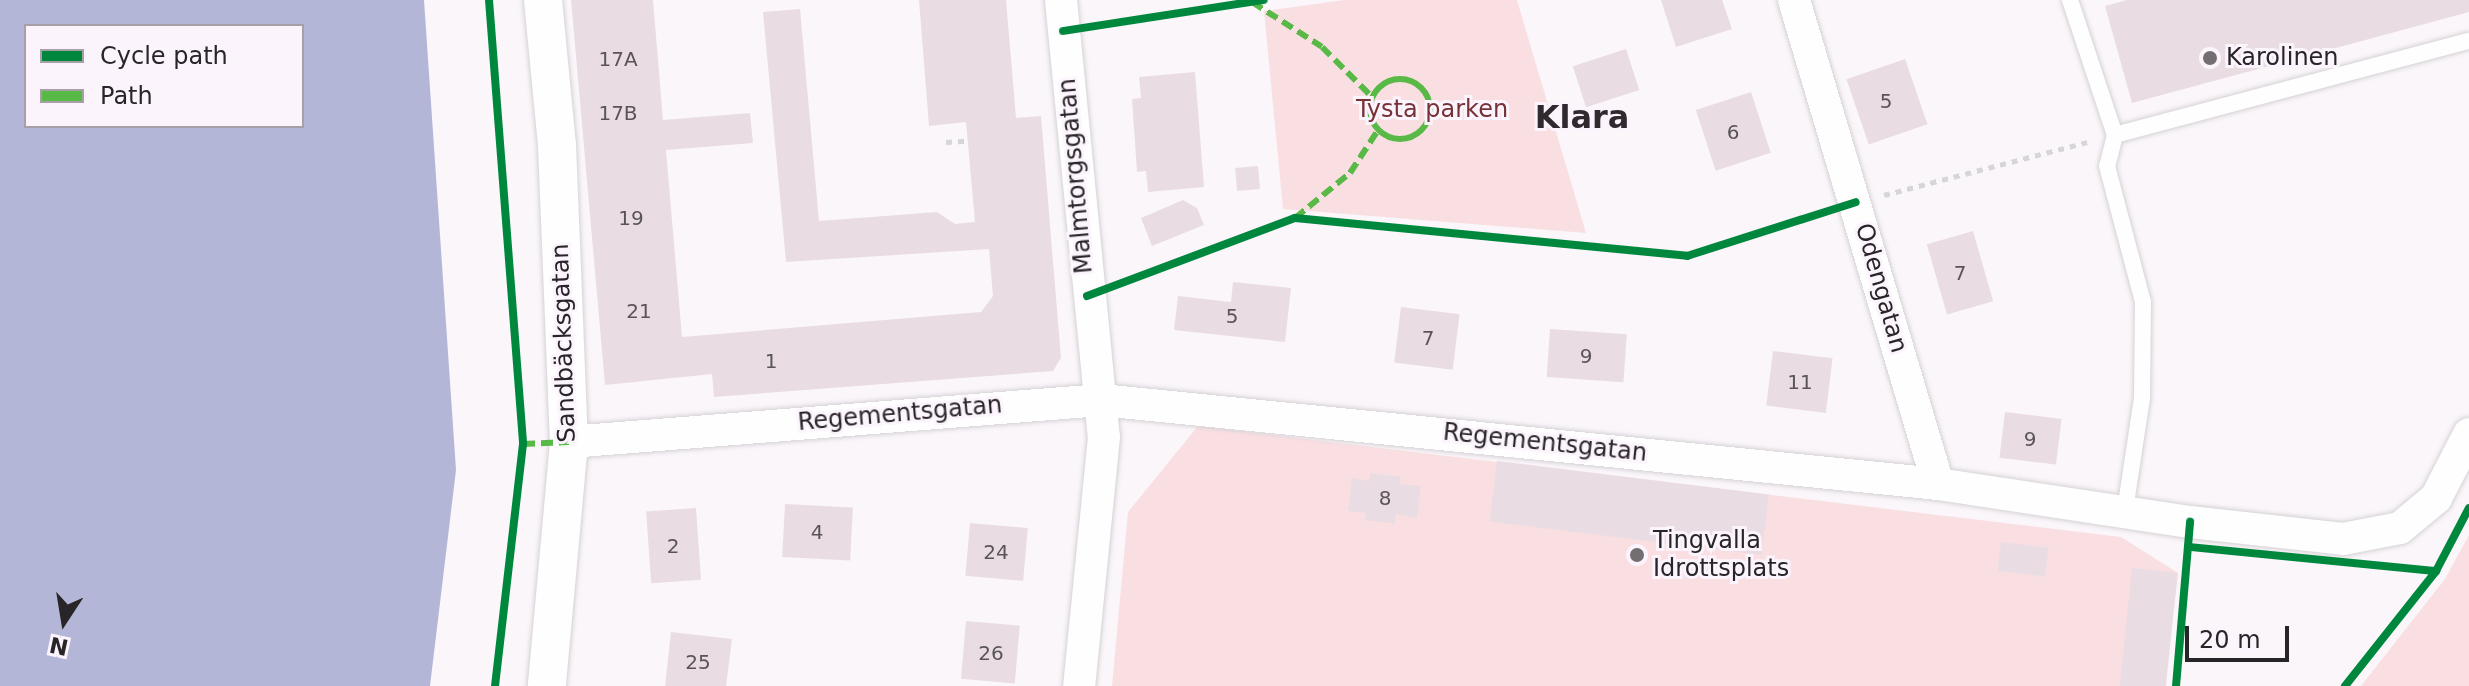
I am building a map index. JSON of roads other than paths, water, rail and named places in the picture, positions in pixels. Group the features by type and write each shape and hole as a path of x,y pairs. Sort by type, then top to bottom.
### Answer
{"street":[{"name":"Sandbäcksgatan","path":"543,0 557,145 569,442 547,686"},
{"name":"Malmtorgsgatan","path":"1061,0 1101,400 1101,484 1079,686"},
{"name":"Odengatan","path":"1794,0 1938,484"},
{"name":"Regementsgatan","path":"569,442 1101,400 1938,484 2343,539 2400,528 2436,498 2469,434"}],"lane":[{"path":"2070,0 2115,135 2107,166 2143,302 2142,398 2125,511"},
{"path":"2115,135 2469,41"}],"water":[{"path":"0,0 424,0 456,470 430,686 0,686"}],"place":[{"name":"Karolinen","path":"2210,58"},
{"name":"Tingvalla Idrottsplats","path":"1637,555"}],"district":[{"name":"Klara","path":"1582,117"}],"park label":[{"name":"Tysta parken","path":"1432,110"}]}
